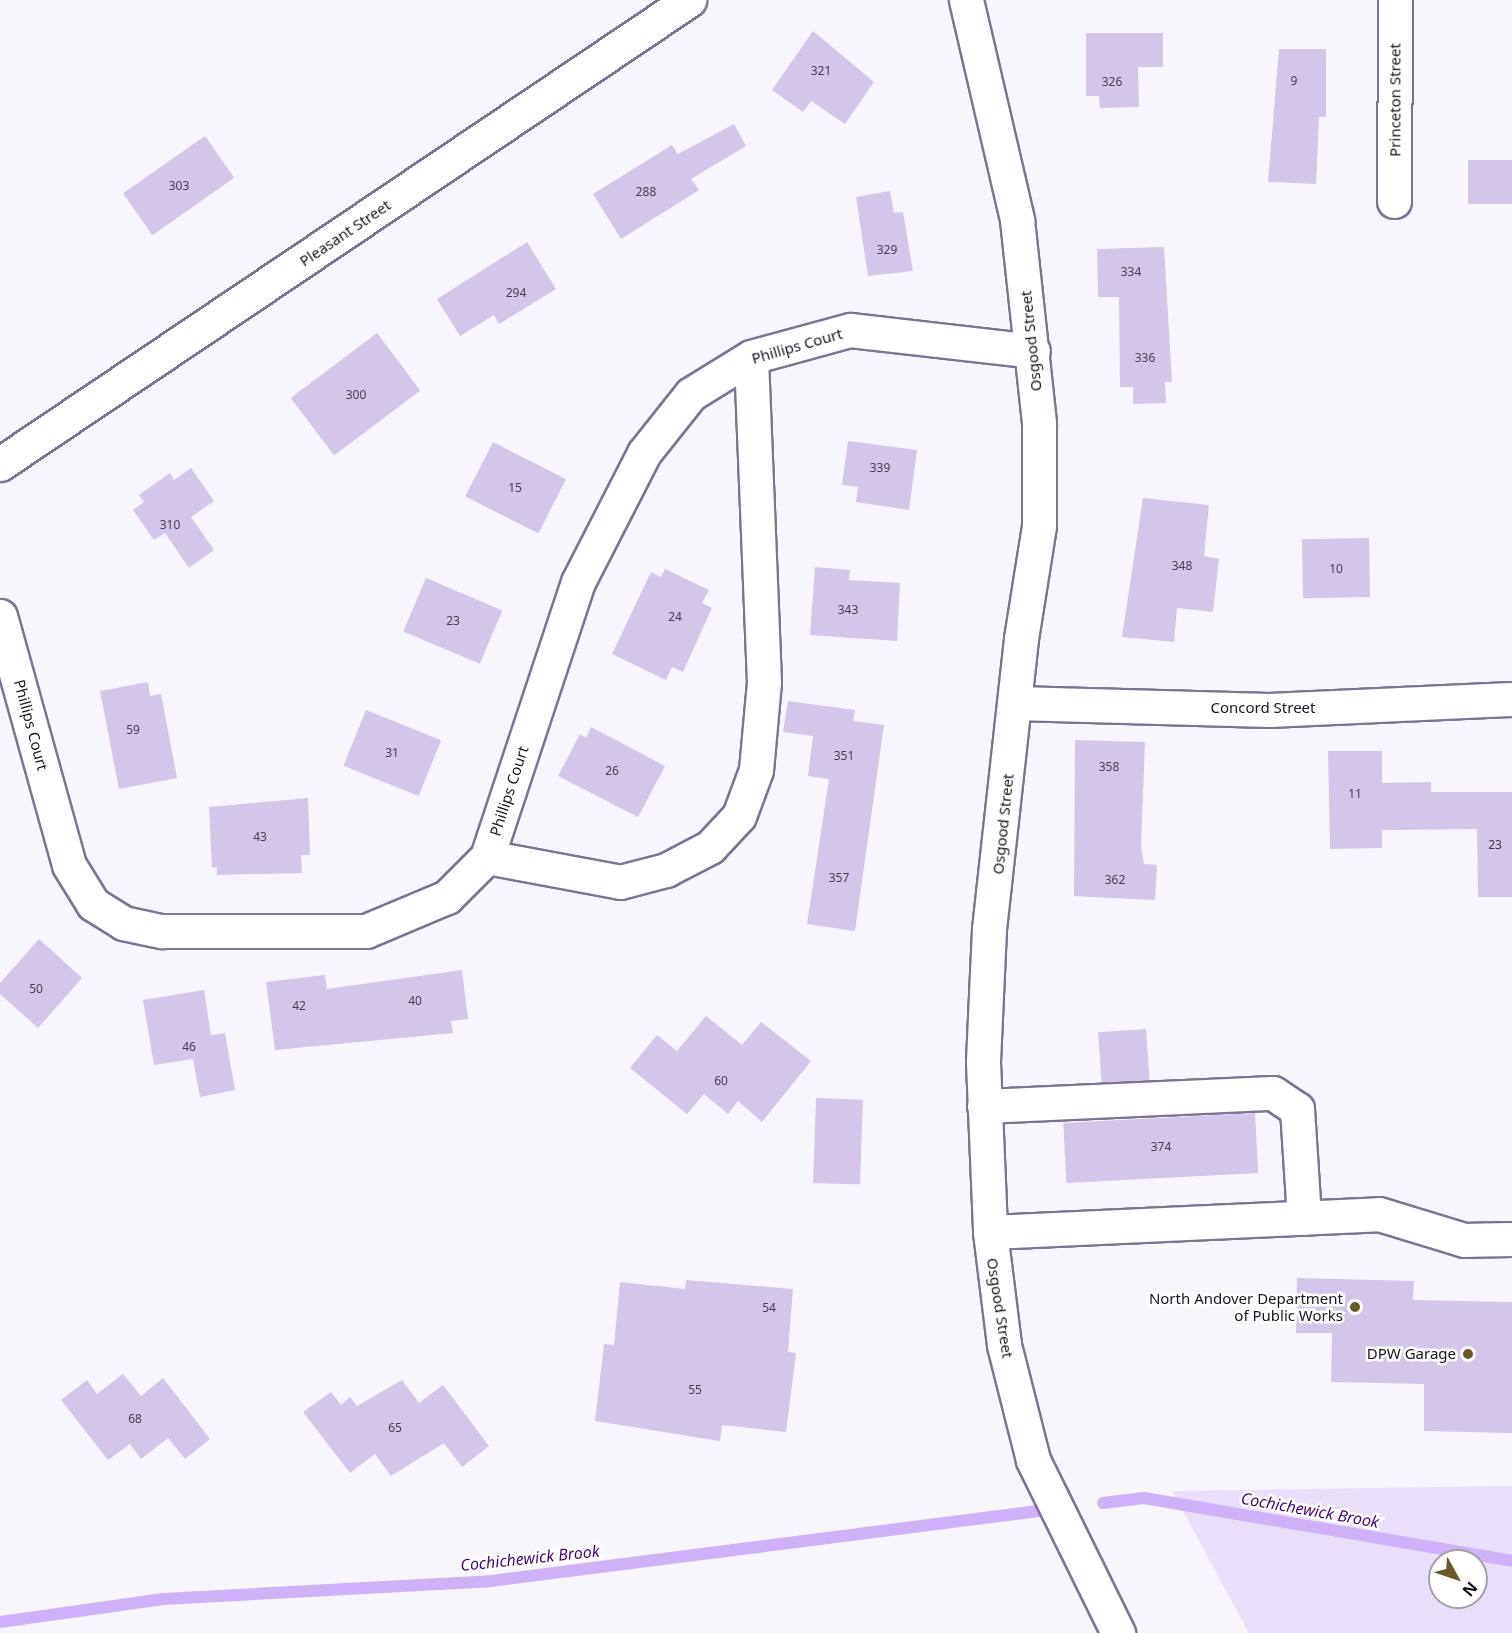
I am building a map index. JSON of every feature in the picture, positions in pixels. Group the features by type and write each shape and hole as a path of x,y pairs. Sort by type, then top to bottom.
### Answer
{"street":[{"name":"Pleasant Street","path":"0,464 689,0"},
{"name":"Osgood Street","path":"966,0 1017,220 1033,351 1039,526 1015,704 989,929 984,1106 990,1232 1006,1355 1031,1451 1048,1496 1118,1633"},
{"name":"Princeton Street","path":"1394,201 1395,0"},
{"name":"Phillips Court","path":"0,616 69,865 93,904 123,923 162,931 366,931 447,897 487,857 578,582 644,453 691,394 751,357 850,330 1033,351"},
{"path":"487,857 620,882 666,870 710,847 739,816 756,770 764,682 751,357"},
{"name":"Concord Street","path":"1015,704 1269,710 1512,699"},
{"path":"984,1106 1273,1093 1297,1109 1304,1218"},
{"path":"990,1232 1379,1214 1464,1240 1512,1239"}],"shaded area":[{"path":"1512,1486 1512,1633 1249,1633 1172,1491"}],"building":[{"path":"813,31 874,82 845,124 811,101 803,112 772,90"},
{"path":"1086,33 1163,33 1163,67 1138,67 1139,107 1100,108 1099,96 1086,96"},
{"path":"1279,49 1326,49 1326,117 1319,117 1316,184 1268,182"},
{"path":"734,124 746,146 691,179 699,190 621,239 593,194 672,145 678,154"},
{"path":"205,136 234,178 152,235 123,193"},
{"path":"1468,160 1512,160 1512,204 1468,204"},
{"path":"890,191 894,213 903,212 913,271 868,276 856,197"},
{"path":"527,242 556,289 499,324 494,315 460,336 437,299"},
{"path":"1164,247 1172,382 1165,382 1166,403 1133,404 1133,387 1120,387 1119,297 1098,297 1097,249"},
{"path":"377,333 420,391 334,455 291,398"},
{"path":"848,441 917,450 909,510 856,502 858,487 842,485"},
{"path":"493,442 566,479 538,534 465,496"},
{"path":"191,468 214,501 191,517 214,550 189,568 165,533 154,540 133,510 144,502 139,495 170,473 174,480"},
{"path":"1143,498 1209,505 1204,556 1219,559 1213,612 1177,608 1174,642 1122,637"},
{"path":"1369,538 1370,597 1303,598 1302,539"},
{"path":"815,567 850,570 849,580 900,583 897,641 810,635"},
{"path":"665,569 709,590 702,603 712,608 683,672 672,667 666,680 612,654 651,572 661,577"},
{"path":"426,578 502,610 480,664 403,631"},
{"path":"148,682 150,696 161,694 177,778 119,789 100,691"},
{"path":"788,701 855,710 853,721 884,725 855,931 807,924 829,779 808,776 813,736 783,732"},
{"path":"366,710 441,740 419,796 344,766"},
{"path":"591,727 665,766 638,817 558,776 580,734 586,738"},
{"path":"1075,740 1145,742 1141,847 1144,864 1157,865 1155,900 1074,896"},
{"path":"1328,751 1382,751 1382,783 1431,782 1431,792 1512,792 1512,897 1478,897 1477,829 1382,830 1382,848 1330,849"},
{"path":"308,798 310,855 301,855 302,873 217,875 217,867 212,868 209,807"},
{"path":"39,939 82,978 38,1028 0,994 0,983"},
{"path":"462,970 468,1019 451,1021 453,1033 275,1050 266,982 325,975 327,989"},
{"path":"204,990 211,1035 225,1033 235,1090 200,1097 193,1059 154,1065 143,1000"},
{"path":"706,1016 742,1045 761,1022 811,1061 762,1122 738,1101 728,1114 704,1094 687,1114 630,1068 657,1035 677,1051"},
{"path":"1146,1029 1150,1080 1102,1083 1098,1032"},
{"path":"816,1098 863,1100 860,1185 813,1183"},
{"path":"1255,1113 1258,1173 1066,1183 1063,1123"},
{"path":"1297,1278 1414,1281 1413,1300 1512,1302 1512,1433 1424,1431 1424,1384 1331,1382 1332,1333 1296,1333"},
{"path":"686,1280 793,1289 788,1352 796,1353 786,1432 722,1425 720,1441 595,1421 604,1344 614,1345 620,1282 685,1289"},
{"path":"123,1374 141,1396 163,1378 210,1439 185,1459 168,1438 141,1459 130,1444 108,1460 61,1400 87,1380 97,1394"},
{"path":"402,1380 419,1403 443,1385 489,1446 462,1467 444,1443 391,1476 375,1454 350,1473 303,1412 331,1392 341,1405 350,1397 357,1406"}],"waterway":[{"name":"Cochichewick Brook","path":"1103,1503 1144,1498 1512,1561"},
{"name":"Cochichewick Brook","path":"0,1622 163,1599 491,1581 1054,1509"}],"place":[{"name":"North Andover Department of Public Works","path":"1355,1307"},
{"name":"DPW Garage","path":"1468,1354"}]}
